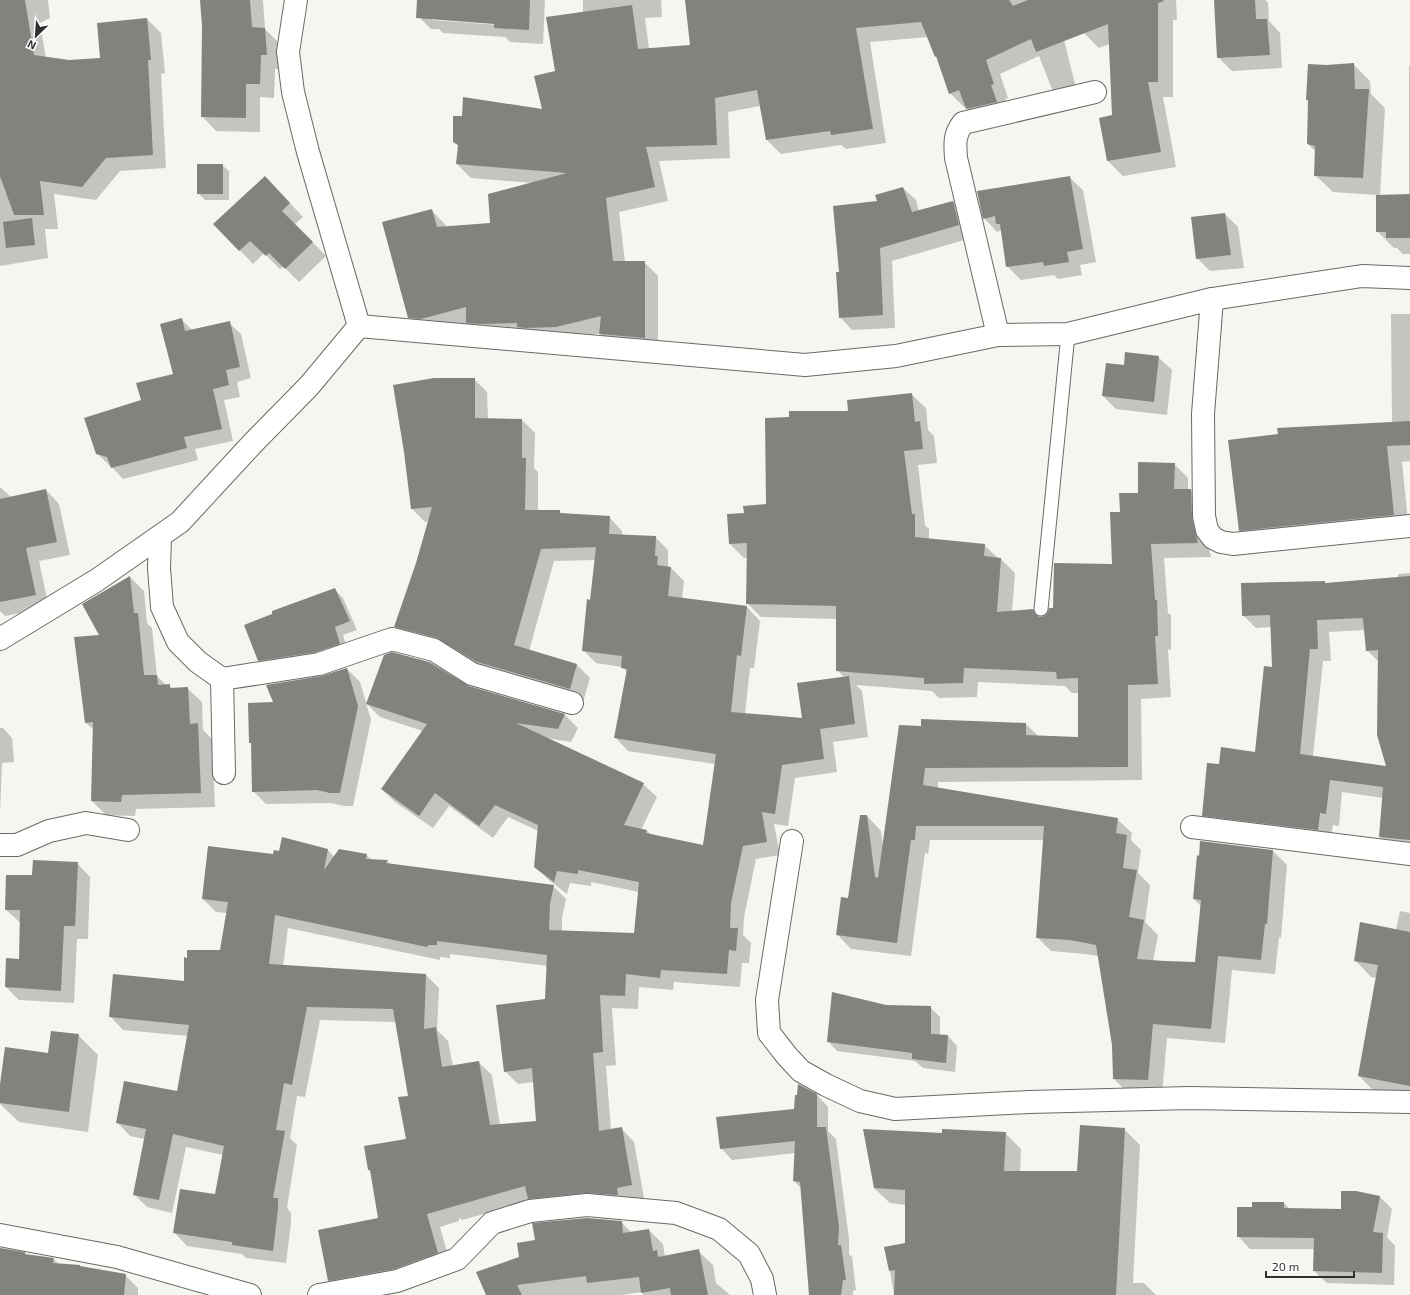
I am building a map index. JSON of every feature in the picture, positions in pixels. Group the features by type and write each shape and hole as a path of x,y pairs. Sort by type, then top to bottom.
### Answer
{"street":[{"path":"296,0 288,52 293,92 308,152 358,326"},
{"path":"998,335 956,158 955,142 958,131 963,123 1095,92"},
{"path":"358,326 805,365 896,356 998,335 1068,334 1212,299 1362,276 1410,278"},
{"path":"1212,299 1203,414 1203,443 1204,516 1207,530 1213,538 1221,542 1233,544 1410,526"},
{"path":"0,639 96,580 180,522 309,386 358,326"},
{"path":"160,537 159,568 162,607 178,642 198,662 222,679 319,664 392,639 434,650 472,674 572,703"},
{"path":"222,679 224,774"},
{"path":"0,845 17,845 50,831 86,823 128,830"},
{"path":"1192,827 1410,854"},
{"path":"792,841 767,1000 769,1033 801,1071 826,1085 860,1100 895,1109 1029,1102 1190,1098 1410,1102"},
{"path":"318,1295 397,1281 457,1259 492,1223 530,1211 587,1205 676,1213 719,1229 748,1254 762,1279 764,1295"},
{"path":"0,1235 117,1257 250,1295"}],"lane":[{"path":"1041,609 1068,334"}],"building":[{"path":"0,0 25,0 34,55 69,60 100,58 97,23 147,18 151,60 148,60 153,155 106,158 82,187 40,181 44,215 14,215 0,176"},
{"path":"200,0 250,0 252,27 265,28 267,55 261,55 260,84 246,84 246,118 201,117 202,26"},
{"path":"417,0 530,0 529,30 494,28 494,24 416,18"},
{"path":"685,0 1009,0 1013,6 1028,0 1163,0 1164,1 1158,3 1158,82 1148,82 1161,152 1107,161 1099,118 1112,115 1108,24 1036,52 1031,39 986,60 994,84 991,85 997,102 966,109 959,90 949,94 936,56 935,57 921,22 856,28 873,129 831,135 830,131 766,140 757,90 715,98 717,145 646,147 655,187 606,198 613,261 645,261 645,338 599,334 601,316 556,327 525,328 517,327 517,323 466,323 466,307 421,319 408,318 382,222 432,209 437,227 490,223 488,194 567,173 456,164 458,145 453,142 453,116 462,116 463,97 542,109 534,76 555,71 546,17 632,5 638,49 690,45"},
{"path":"1214,0 1255,0 1256,19 1267,19 1270,55 1217,58"},
{"path":"1354,63 1355,89 1369,89 1363,178 1314,176 1315,146 1307,144 1308,100 1306,100 1308,64 1326,65"},
{"path":"197,164 223,164 223,194 197,194"},
{"path":"265,176 290,203 282,211 313,242 285,269 269,253 266,256 250,241 239,251 213,224"},
{"path":"1070,176 1083,249 1067,252 1069,262 1044,266 1043,262 1006,267 1000,224 996,224 995,216 983,219 977,191"},
{"path":"903,187 912,212 953,201 959,225 880,248 883,315 839,318 836,272 839,272 833,206 877,201 875,195"},
{"path":"1410,194 1410,238 1386,238 1386,232 1376,232 1376,195"},
{"path":"1225,213 1231,255 1196,259 1191,217"},
{"path":"32,218 35,245 6,248 3,222"},
{"path":"182,318 185,331 230,321 240,367 226,370 229,385 213,389 222,429 184,437 187,448 111,468 107,457 96,454 84,418 141,400 136,383 173,374 160,324"},
{"path":"1125,352 1159,356 1154,402 1102,396 1106,363 1124,365"},
{"path":"434,378 475,378 475,418 522,419 522,458 526,458 525,510 560,510 560,513 610,516 609,534 656,536 655,556 658,556 657,565 671,567 668,596 747,606 741,656 737,655 731,712 802,718 797,683 849,676 855,724 820,729 824,759 782,765 775,814 762,812 767,842 743,846 731,903 730,928 738,928 736,951 729,950 727,974 661,970 660,978 626,974 625,996 600,995 603,1052 593,1053 599,1131 622,1127 632,1185 617,1188 618,1195 586,1193 528,1199 525,1186 427,1214 438,1253 394,1269 328,1281 318,1230 378,1218 370,1170 368,1170 364,1146 406,1139 398,1097 408,1096 393,1009 307,1007 292,1085 284,1083 276,1130 285,1131 273,1198 278,1198 278,1209 273,1251 232,1245 232,1242 173,1233 180,1189 215,1194 224,1146 173,1134 159,1200 133,1195 146,1129 116,1123 124,1081 177,1091 189,1025 109,1017 113,974 184,981 184,957 187,958 187,950 220,950 228,902 202,899 208,846 273,854 274,850 279,851 282,837 328,849 324,870 339,849 367,854 366,859 388,860 386,863 554,885 550,904 549,930 634,933 639,882 578,870 578,874 557,871 554,882 534,867 538,825 495,805 479,826 435,793 419,816 381,789 427,724 366,704 384,655 392,652 429,662 469,686 565,714 558,729 516,723 644,783 624,825 647,830 646,833 703,845 716,754 614,738 627,669 621,668 622,656 582,651 587,599 590,600 596,547 541,549 514,645 577,664 570,689 477,662 437,638 394,627 416,563 432,507 411,509 404,452 393,385","holes":["275,915 427,947 428,945 437,945 437,941 547,955 545,999 496,1005 504,1072 532,1068 536,1121 490,1125 479,1061 442,1067 436,1027 424,1029 426,974 269,964"]},
{"path":"912,393 915,422 920,421 923,449 904,451 912,514 915,514 915,537 985,544 984,556 1001,558 997,612 1033,609 1036,615 1040,617 1047,614 1049,608 1053,608 1054,563 1112,564 1110,512 1120,512 1119,493 1138,493 1138,462 1175,463 1174,489 1191,489 1192,518 1198,543 1151,544 1155,600 1157,600 1158,636 1155,636 1158,684 1128,685 1128,767 925,768 923,785 1118,818 1116,833 1127,835 1123,868 1137,870 1129,917 1144,920 1137,959 1195,962 1201,900 1193,899 1197,855 1199,856 1200,841 1273,850 1267,924 1265,924 1261,960 1218,956 1211,1029 1153,1024 1148,1080 1113,1079 1112,1045 1096,945 1070,940 1036,938 1044,826 916,826 915,840 911,840 897,943 836,935 841,897 848,898 860,815 867,815 875,877 878,878 899,725 921,726 921,719 1026,723 1026,735 1078,737 1078,678 1057,679 1056,672 964,668 963,683 924,684 924,678 836,671 836,606 746,604 747,543 729,544 727,514 744,513 743,506 766,504 765,418 789,417 789,411 848,411 847,400"},
{"path":"1410,421 1410,445 1387,446 1394,515 1239,531 1228,440 1278,434 1277,428"},
{"path":"46,489 57,542 26,548 36,595 0,602 0,499"},
{"path":"130,576 134,613 138,613 144,675 157,675 158,685 170,684 170,688 188,687 190,724 198,723 201,793 122,795 121,802 91,801 93,722 85,723 74,637 99,635 82,604"},
{"path":"1410,576 1410,840 1379,837 1383,787 1330,780 1326,814 1320,813 1318,830 1202,816 1207,763 1219,764 1221,747 1255,752 1264,666 1272,667 1270,615 1242,616 1241,583 1325,581 1325,583","holes":["1363,619 1366,651 1378,650 1377,735 1386,766 1300,754 1310,649 1318,649 1317,620"]},
{"path":"335,588 350,621 335,627 340,644 316,652 258,661 244,625 272,614 272,611"},
{"path":"347,668 358,706 340,793 330,793 317,790 252,792 251,743 249,743 248,703 273,702 266,685 321,676"},
{"path":"33,860 78,862 75,926 64,926 61,991 5,987 6,958 19,959 20,910 5,910 6,875 32,875"},
{"path":"1360,922 1410,932 1410,1086 1358,1076 1378,965 1354,961"},
{"path":"832,992 886,1005 931,1006 931,1034 948,1035 946,1063 912,1059 912,1053 827,1042"},
{"path":"51,1031 79,1034 69,1112 0,1103 0,1084 5,1047 48,1053"},
{"path":"798,1084 817,1094 817,1127 826,1127 839,1227 838,1245 841,1245 846,1280 843,1280 841,1295 809,1295 800,1182 793,1181 795,1141 720,1149 716,1117 794,1109 795,1095 797,1095"},
{"path":"1080,1125 1125,1128 1116,1295 894,1295 895,1270 889,1271 884,1247 905,1243 905,1190 874,1188 863,1129 942,1133 942,1129 1006,1132 1004,1171 1077,1171"},
{"path":"1341,1191 1356,1191 1380,1196 1373,1232 1383,1233 1382,1273 1313,1271 1314,1238 1237,1237 1237,1207 1252,1207 1252,1202 1284,1202 1284,1208 1341,1209"},
{"path":"587,1218 622,1221 623,1233 649,1229 653,1251 657,1250 658,1257 699,1249 708,1295 671,1295 670,1288 641,1293 639,1277 587,1283 586,1276 517,1285 522,1295 486,1295 476,1272 519,1257 517,1243 535,1240 532,1223"},
{"path":"0,1248 25,1252 25,1254 54,1258 53,1263 80,1265 126,1274 124,1295 0,1295"}]}
